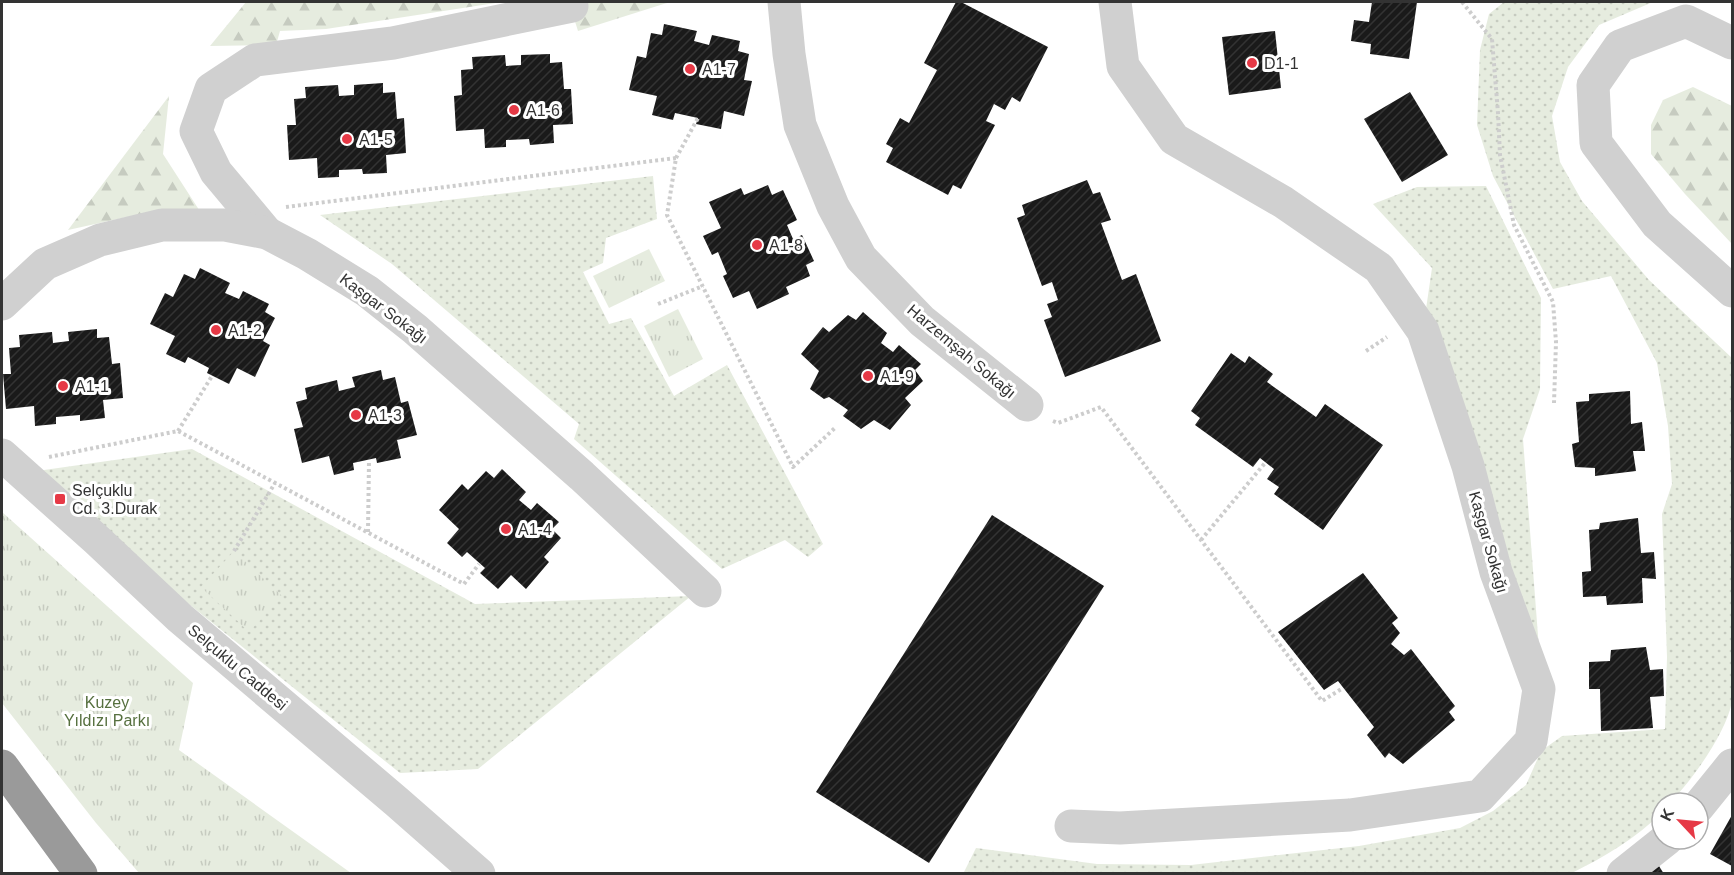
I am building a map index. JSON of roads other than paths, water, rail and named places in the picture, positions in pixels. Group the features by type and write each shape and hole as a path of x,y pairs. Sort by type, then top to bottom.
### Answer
{"highway":[{"path":"2,766 79,873"},
{"path":"2,793 79,873"}],"street":[{"name":"Harzemşah Sokağı","path":"784,2 800,125 833,206 861,258 922,321 1027,405"},
{"name":"Kaşgar Sokağı","path":"1071,826 1120,828 1350,815 1480,796 1531,741 1539,689 1496,572 1468,466 1423,331 1379,268 1283,202 1174,140 1123,66 1115,2"},
{"path":"258,223 216,172 196,131 211,89 255,60 393,43 572,6"},
{"path":"1732,43 1686,21 1620,46 1593,85 1596,143 1657,224 1732,291"},
{"name":"Kaşgar Sokağı","path":"2,304 45,264 100,240 162,225 258,223 367,291 415,329 582,476 705,591"},
{"name":"Selçuklu Caddesi","path":"7,460 180,618 479,873"},
{"path":"1710,792 1732,765"},
{"path":"1623,873 1651,851"}],"place":[{"name":"D1-1","path":"1252,63"},
{"name":"A1-7","path":"690,69"},
{"name":"A1-6","path":"514,110"},
{"name":"A1-5","path":"347,139"},
{"name":"A1-8","path":"757,245"},
{"name":"A1-2","path":"216,330"},
{"name":"A1-9","path":"868,376"},
{"name":"A1-1","path":"63,386"},
{"name":"A1-3","path":"356,415"},
{"name":"Selçuklu Cd. 3.Durak","path":"60,499"},
{"name":"A1-4","path":"506,529"}],"park label":[{"name":"Kuzey Yıldızı Parkı","path":"107,711"}]}
